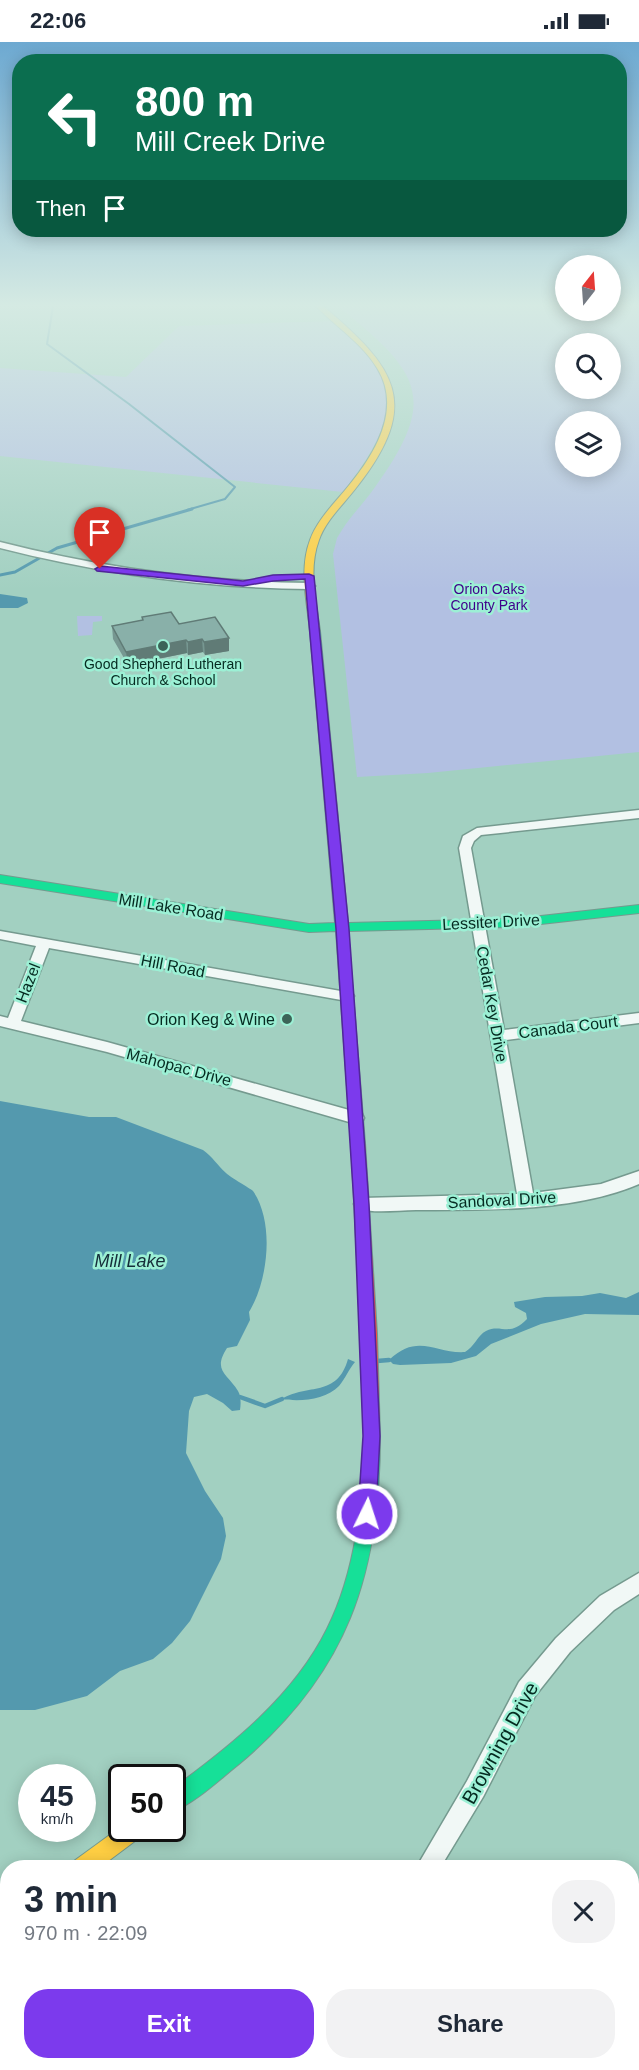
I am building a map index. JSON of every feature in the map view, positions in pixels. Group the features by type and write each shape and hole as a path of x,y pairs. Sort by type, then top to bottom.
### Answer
{"main road":[{"path":"186,1791 243,1747 276,1714 320,1659 341,1621 365,1536 372,1445 362,1204 342,929 310,581 311,556 319,531 376,454 393,419 393,401"},
{"name":"Mill Lake Road","path":"0,879 261,922 309,928 342,929"},
{"name":"Lessiter Drive","path":"342,929 522,922 639,909"},
{"path":"92,1860 117,1842"}],"street":[{"path":"0,544 104,569 261,586 310,581"},
{"name":"Cedar Key Drive","path":"526,1200 465,848 468,839 477,832 639,814"},
{"name":"Hill Road","path":"0,935 347,996"},
{"name":"Hazel","path":"7,1022 44,943"},
{"name":"Canada Court","path":"498,1036 639,1018"},
{"name":"Mahopac Drive","path":"7,1022 107,1047 356,1118"},
{"name":"Sandoval Drive","path":"362,1204 526,1200 586,1195 622,1185 639,1177"},
{"name":"Browning Drive","path":"432,1860 475,1789 526,1689 563,1645 607,1604 639,1583"}],"green space":[{"path":"0,401 387,401 384,420 374,446 343,492 0,456"},
{"name":"Orion Oaks County Park","path":"413,401 639,401 639,752 428,773 357,777 333,554 337,538 392,461 406,434 413,411"},
{"path":"77,616 102,616 102,621 93,622 92,635 78,636"}],"water":[{"path":"0,594 27,598 28,603 18,608 0,608"},
{"name":"Mill Lake","path":"0,1101 89,1117 116,1117 203,1150 228,1175 253,1191 260,1204 266,1235 261,1285 249,1312 250,1320 237,1346 227,1348 221,1362 223,1372 239,1393 240,1410 232,1411 207,1394 194,1397 189,1411 186,1453 205,1491 223,1518 226,1536 221,1559 190,1621 172,1643 153,1659 120,1671 87,1696 35,1710 0,1710"},
{"path":"639,1292 639,1315 585,1314 541,1324 491,1344 476,1356 451,1363 400,1365 393,1364 389,1360 409,1347 418,1346 465,1352 486,1331 496,1328 515,1328 527,1319 526,1313 515,1307 514,1302 600,1293 626,1298"},
{"path":"348,1359 355,1362 334,1391 312,1399 282,1399 302,1391 329,1385 343,1371"}],"building":[{"path":"171,612 179,624 215,617 229,638 204,642 202,639 188,642 186,640 126,652 112,626 143,620 142,617"}],"waterway":[{"path":"124,401 235,487 225,499 187,510"},
{"path":"0,575 15,572 57,548 192,509"},
{"path":"377,1361 389,1360"},
{"path":"240,1397 265,1406 282,1399"}],"traffic: fast":[{"path":"315,631 342,929 358,1143"},
{"path":"0,879 309,928 514,923 639,909"},
{"path":"186,1792 236,1753 272,1719 312,1671 333,1637 355,1577 365,1530 371,1482 372,1437"}],"traffic: slow":[{"path":"315,631 309,574 314,541 326,519 375,455 387,429 392,407 391,401"},
{"path":"92,1860 117,1842"}],"traffic: jam":[{"path":"358,1143 369,1334 372,1437"}],"place":[{"name":"Good Shepherd Lutheran Church & School","path":"163,646"},
{"name":"Orion Keg & Wine","path":"287,1019"}],"route":[{"path":"100,569 243,584 273,578 309,576 342,929 362,1204 372,1445 367,1514"}]}
